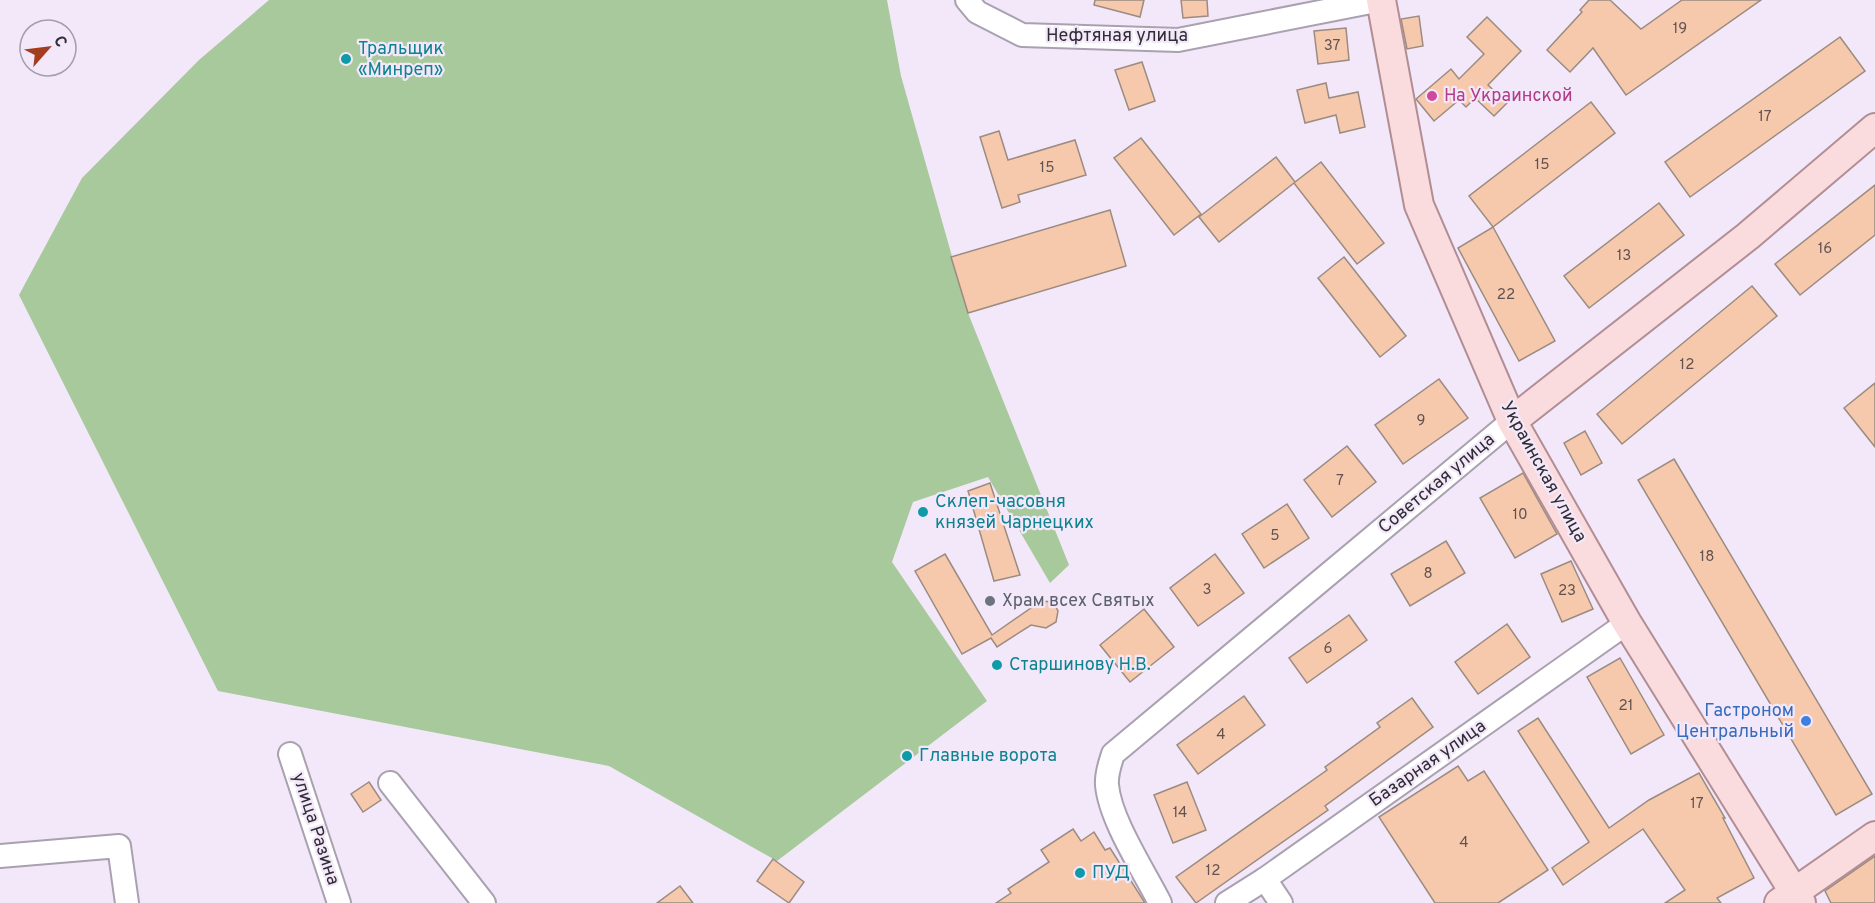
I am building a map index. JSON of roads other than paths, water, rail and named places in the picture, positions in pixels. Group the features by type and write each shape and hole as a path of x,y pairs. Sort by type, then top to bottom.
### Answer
{"main road":[{"name":"Украинская улица","path":"1381,0 1419,205 1512,421 1627,623 1792,899"},
{"name":"Советская улица","path":"1512,421 1740,243 1875,128"},
{"path":"1792,899 1875,836"}],"street":[{"name":"Нефтяная улица","path":"968,0 977,12 1022,35 1178,40 1381,0"},
{"name":"Советская улица","path":"1160,903 1117,821 1107,787 1107,772 1113,754 1512,421"},
{"name":"Базарная улица","path":"1227,903 1265,879 1627,623"},
{"name":"улица Разина","path":"290,754 339,903"},
{"path":"390,783 484,903"},
{"path":"0,856 119,846 127,903"},
{"path":"1265,879 1281,903"}],"place":[{"name":"Тральщик «Минреп»","path":"346,59"},
{"name":"На Украинской","path":"1432,96"},
{"name":"Склеп-часовня князей Чарнецких","path":"923,512"},
{"name":"Храм всех Святых","path":"990,601"},
{"name":"Старшинову Н.В.","path":"997,665"},
{"name":"Гастроном Центральный","path":"1806,721"},
{"name":"Главные ворота","path":"907,756"},
{"name":"ПУД","path":"1080,873"}]}
